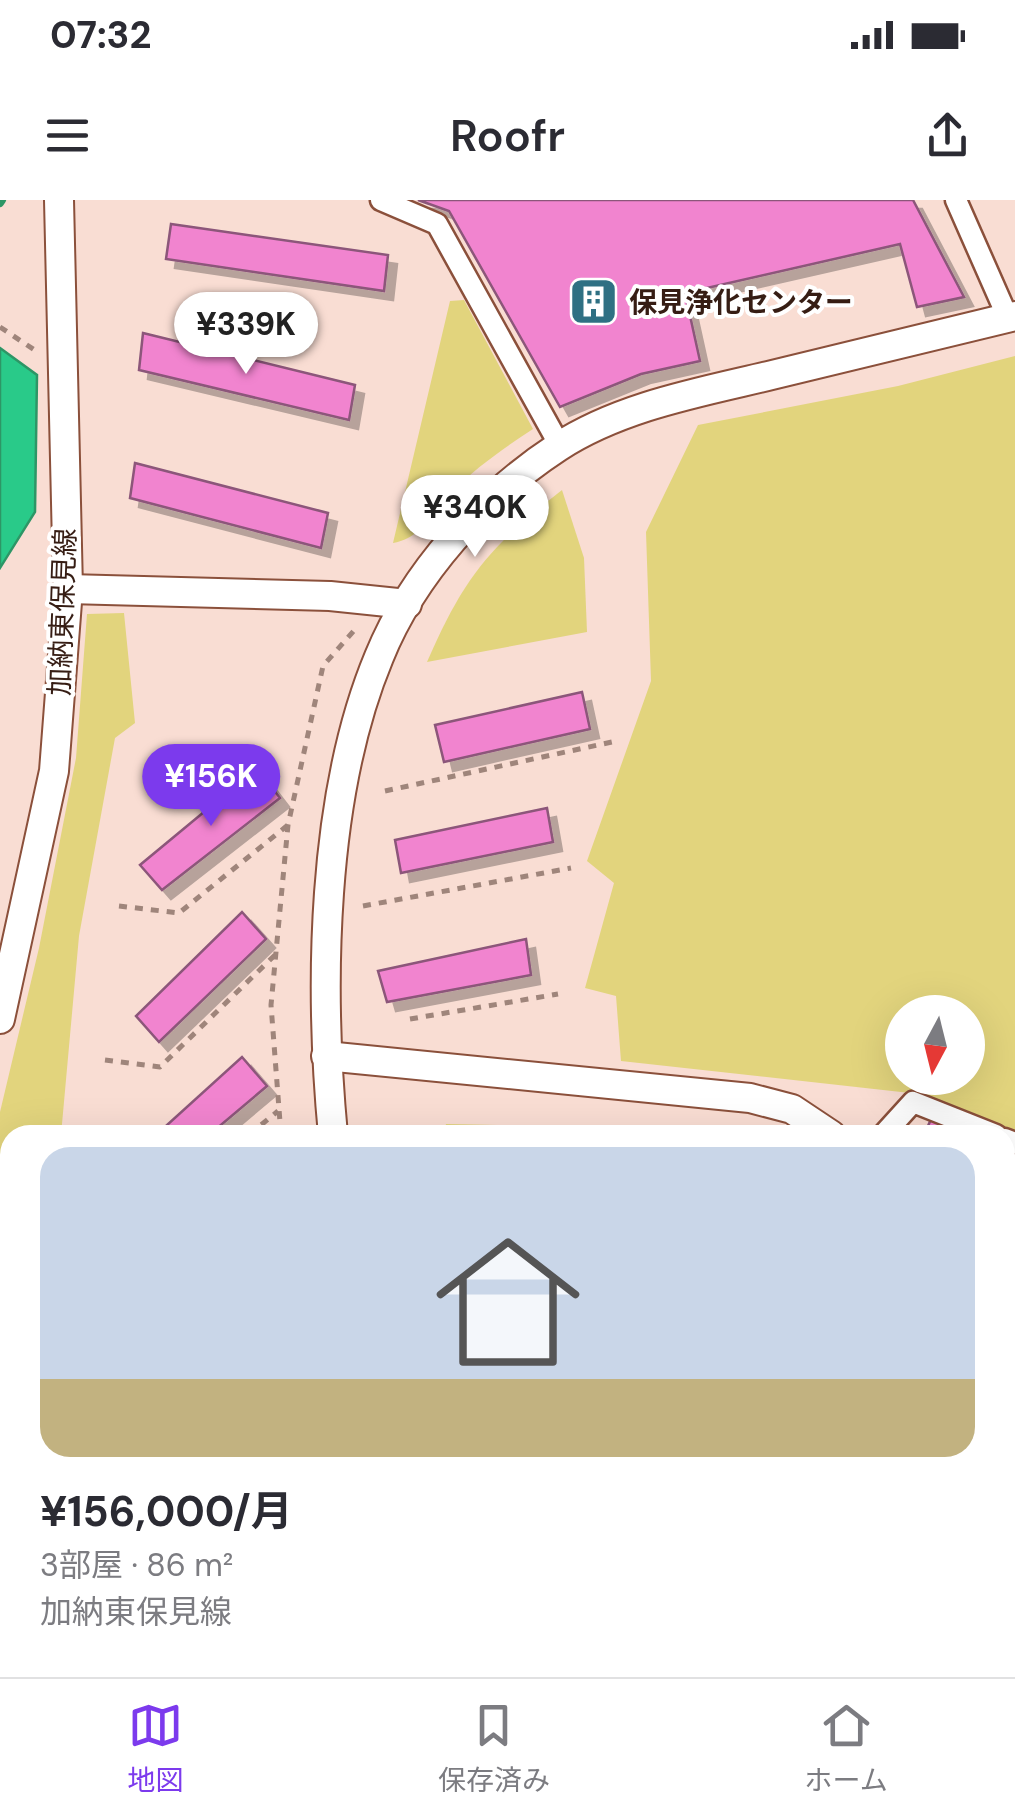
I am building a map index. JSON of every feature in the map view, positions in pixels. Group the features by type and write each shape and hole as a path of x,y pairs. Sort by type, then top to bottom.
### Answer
{"street":[{"name":"加納東保見線","path":"0,1019 54,771 68,589 59,200"},
{"path":"381,200 437,224 560,446"},
{"path":"332,1125 326,1056 326,954 342,798 378,658 439,556 490,501 560,446 656,403 1012,317 956,200"},
{"path":"68,589 330,596 407,604"},
{"path":"326,1056 750,1098 792,1109 815,1125"},
{"path":"892,1125 913,1102 971,1125"}],"path":[{"path":"0,327 62,365"},
{"path":"280,1125 271,1005 288,825 324,666 364,618"},
{"path":"385,791 612,742"},
{"path":"119,906 179,913 288,825"},
{"path":"363,906 571,868"},
{"path":"105,1060 160,1067 276,954"},
{"path":"410,1018 558,994"},
{"path":"261,1125 279,1110"}],"shaded area":[{"path":"464,300 533,429 470,475 419,530 393,543 450,301"},
{"path":"0,348 37,375 35,512 0,568"},
{"path":"1015,356 1015,1125 986,1125 915,1095 985,1095 985,995 885,995 885,1090 621,1061 616,996 585,988 614,883 587,861 651,681 646,532 698,425 898,386"},
{"path":"562,490 584,558 587,632 427,662 453,607 481,566 515,529"},
{"path":"124,613 135,723 115,738 79,936 62,1125 0,1125 76,758 87,614"}],"building":[{"name":"保見浄化センター","path":"418,200 913,200 964,297 917,307 900,244 685,293 700,361 641,374 560,407 449,211"},
{"path":"171,224 388,255 384,291 166,259"},
{"path":"143,333 355,385 349,420 139,370"},
{"path":"135,463 328,513 321,548 130,498"},
{"path":"582,692 590,729 444,762 435,725"},
{"path":"257,768 280,798 162,890 140,865"},
{"path":"547,808 553,842 401,873 395,840"},
{"path":"242,912 266,939 159,1042 136,1016"},
{"path":"526,939 531,975 387,1002 378,971"},
{"path":"242,1057 267,1086 221,1125 167,1125"},
{"path":"932,1117 950,1125 928,1125"}],"place":[{"name":"保見浄化センター","path":"594,302"}]}
